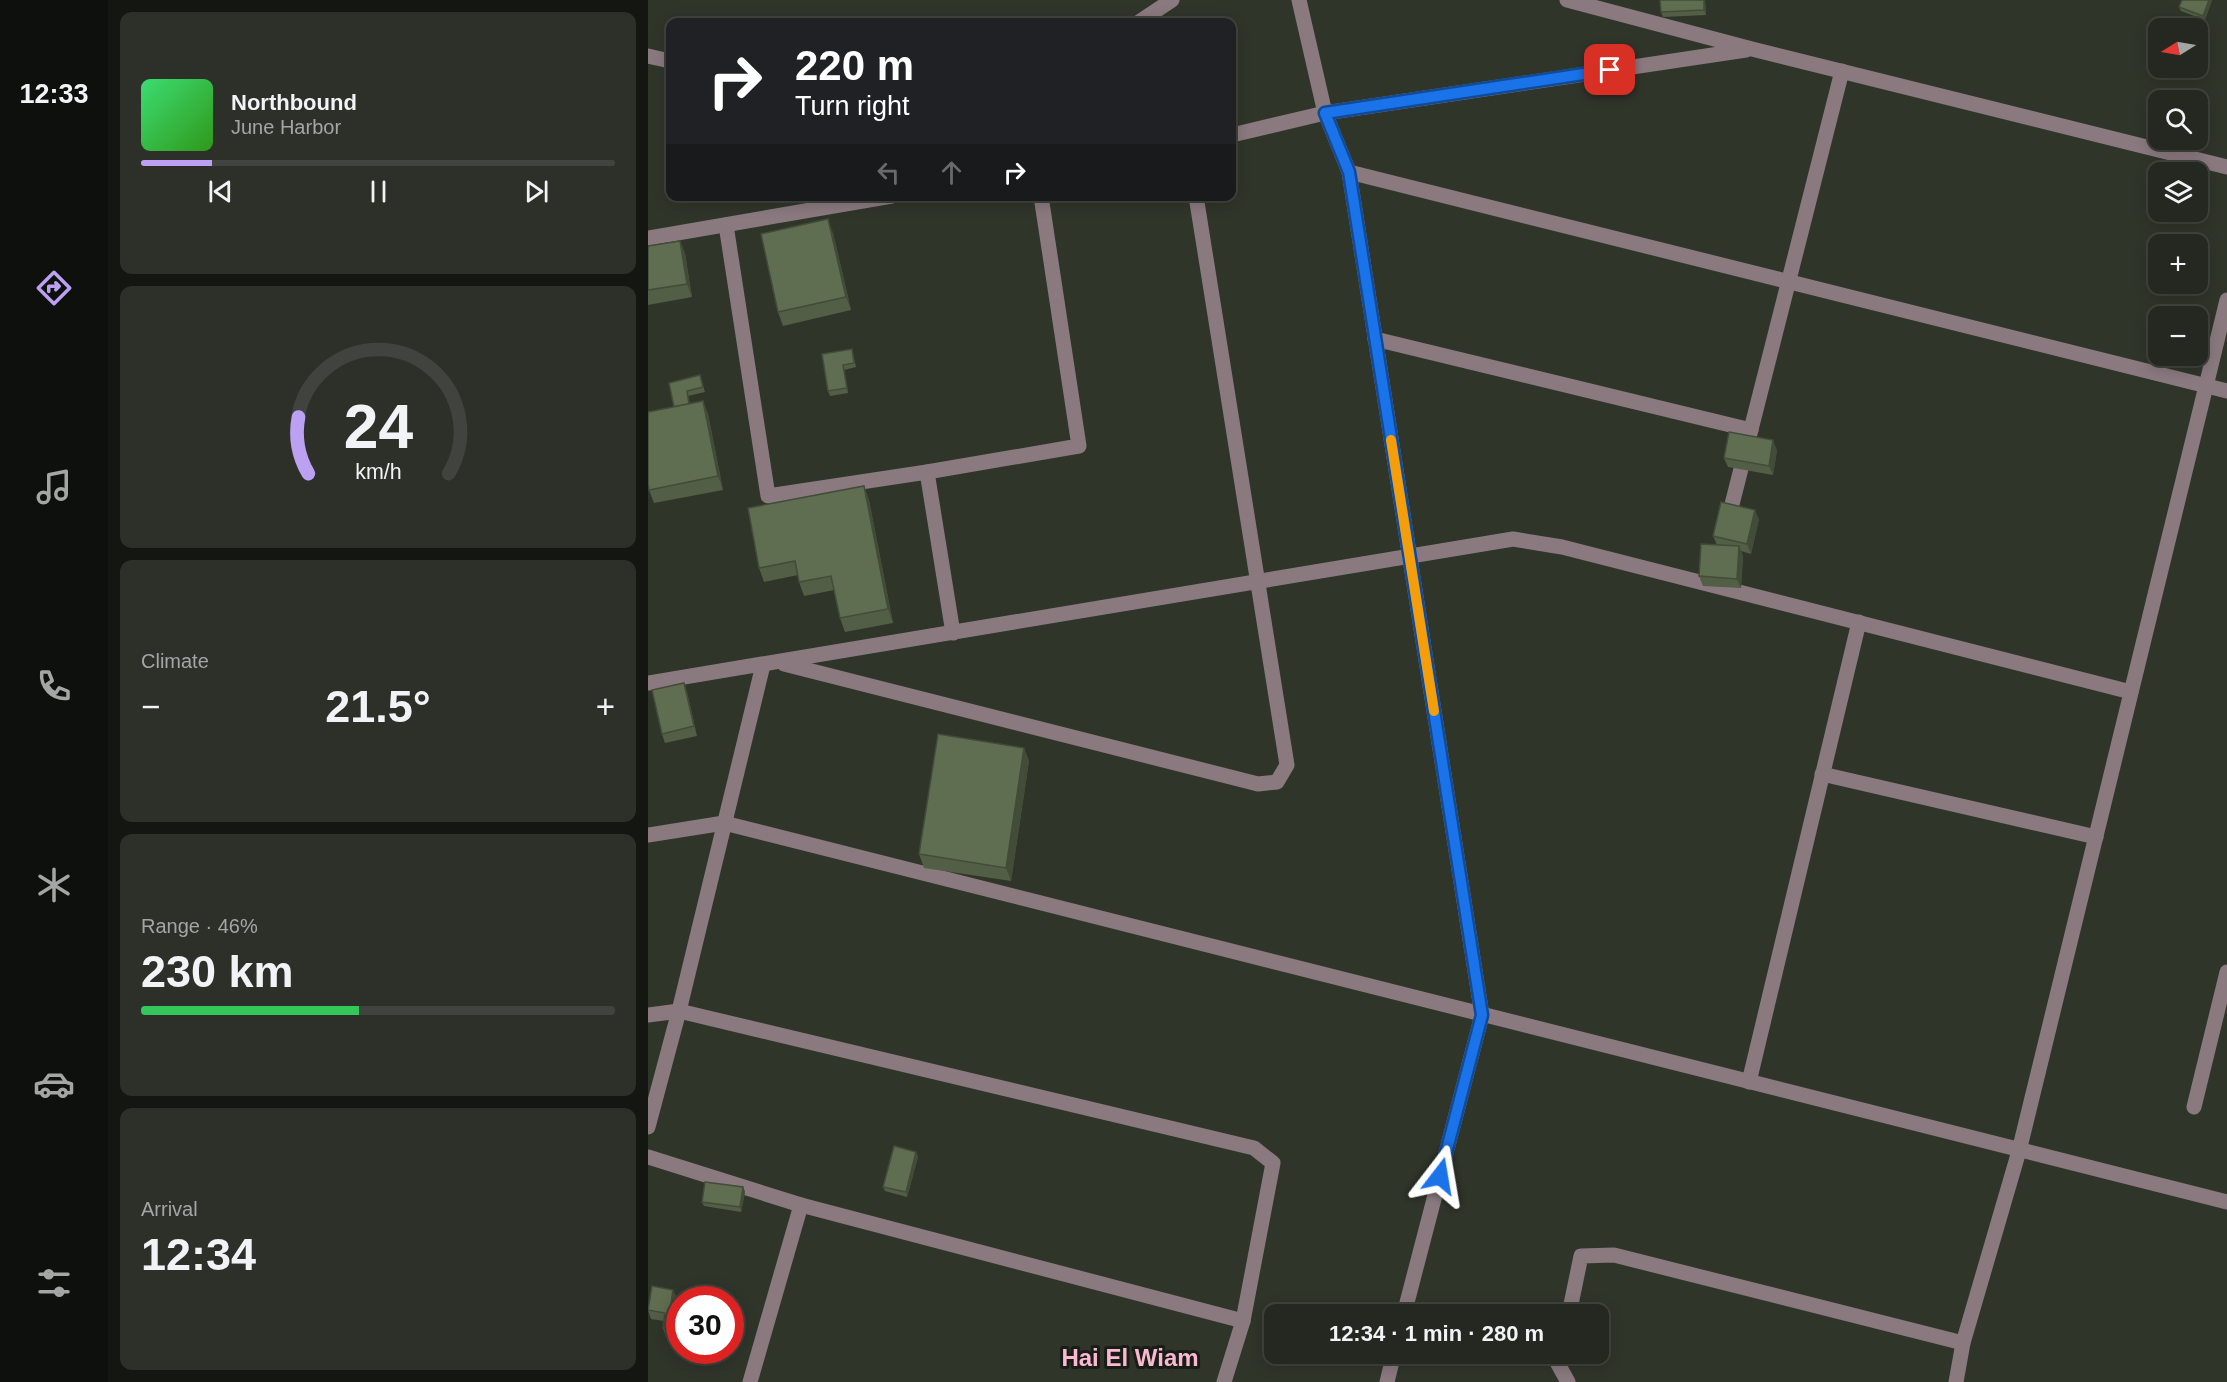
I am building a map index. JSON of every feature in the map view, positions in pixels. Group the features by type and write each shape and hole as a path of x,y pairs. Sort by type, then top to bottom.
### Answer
{"street":[{"path":"1145,18 1172,0"},
{"path":"1299,0 1325,113 1349,172 1482,1015 1407,1304"},
{"path":"1567,0 1752,49 2227,167"},
{"path":"1236,134 1325,113 1752,49"},
{"path":"648,56 666,60"},
{"path":"1722,541 1842,71"},
{"path":"1349,172 2227,391"},
{"path":"648,238 865,201"},
{"path":"726,225 768,496 1078,446 1042,201"},
{"path":"771,664 1258,784 1277,782 1287,765 1197,201"},
{"path":"1956,1382 1963,1344 2019,1151 2227,300"},
{"path":"1375,339 1751,430"},
{"path":"927,472 952,633"},
{"path":"648,683 1513,539 1713,579 1858,622 2131,692"},
{"path":"1749,1082 1858,622"},
{"path":"648,1127 679,1011 724,824 771,664"},
{"path":"1822,774 2096,837"},
{"path":"648,835 724,824 2227,1202"},
{"path":"2194,1107 2227,972"},
{"path":"648,1015 679,1011 1254,1148 1273,1163 1243,1321 1224,1382"},
{"path":"648,1157 801,1205 1243,1321"},
{"path":"750,1382 801,1205"},
{"path":"1571,1304 1581,1256 1614,1255 1963,1344"},
{"path":"1387,1382 1391,1364"},
{"path":"1558,1364 1568,1382"}],"building":[{"path":"1660,0 1704,0 1704,10 1661,12"},
{"path":"2182,0 2209,0 2203,16 2179,7"},
{"path":"828,219 846,297 778,312 761,234"},
{"path":"680,241 687,284 648,290 648,246"},
{"path":"852,349 854,363 843,365 847,388 828,391 822,354"},
{"path":"700,375 703,387 687,391 689,404 674,407 669,383"},
{"path":"703,401 718,476 649,490 648,412"},
{"path":"1729,432 1773,440 1769,466 1724,458"},
{"path":"864,486 888,609 840,618 831,576 799,582 795,561 759,568 748,508"},
{"path":"1721,502 1755,510 1747,544 1713,536"},
{"path":"1701,544 1739,546 1737,579 1699,576"},
{"path":"684,683 694,726 662,734 652,690"},
{"path":"938,734 1024,748 1006,868 919,854"},
{"path":"894,1146 916,1152 906,1192 883,1187"},
{"path":"705,1182 743,1187 740,1207 702,1202"},
{"path":"652,1286 666,1289 666,1329 663,1328 665,1313 648,1310"}],"slow traffic":[{"path":"1391,440 1434,711"}],"district":[{"name":"Hai El Wiam","path":"1130,1358"}],"route":[{"path":"1440,1176 1482,1015 1349,172 1325,113 1610,70"}]}
